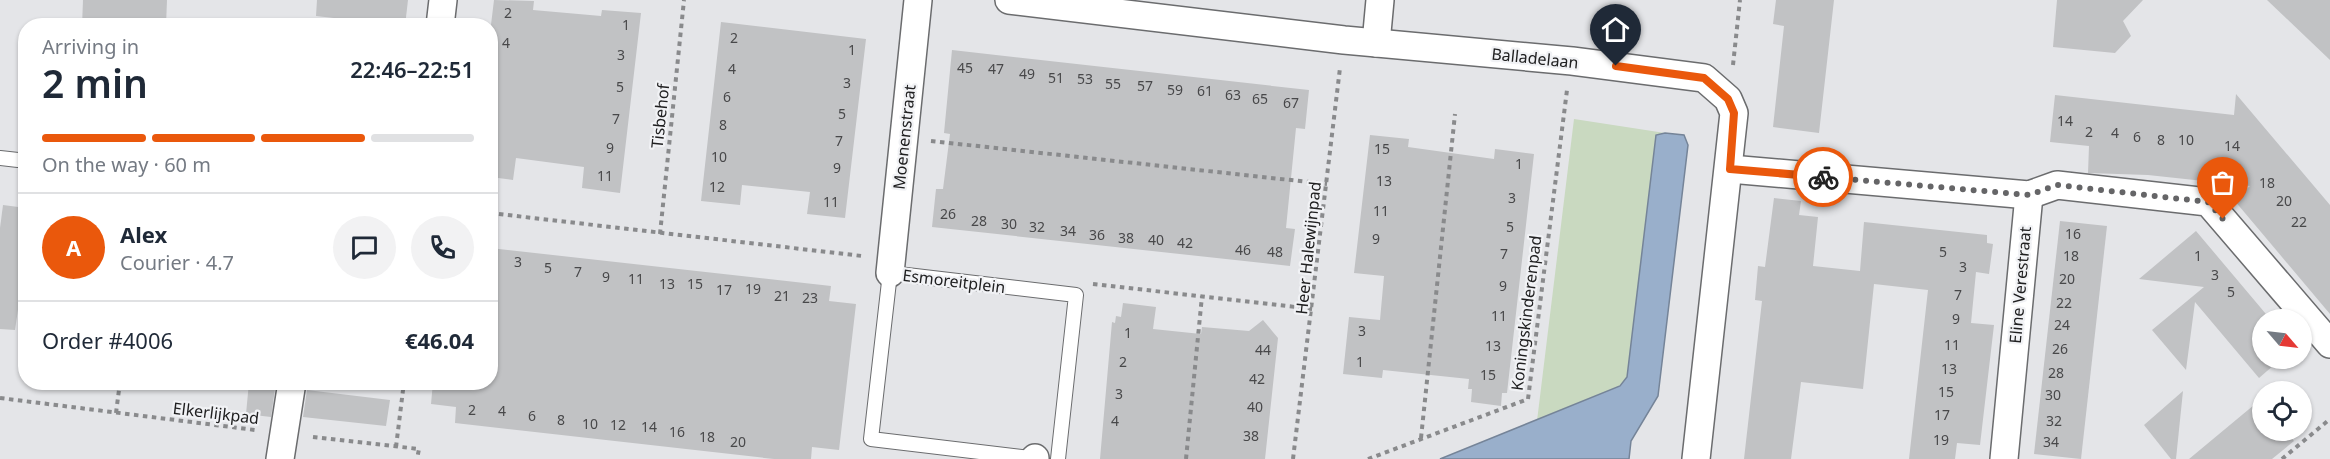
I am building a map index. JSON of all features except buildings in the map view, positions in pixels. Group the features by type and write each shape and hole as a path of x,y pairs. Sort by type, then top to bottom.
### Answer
{"street":[{"path":"441,18 443,0"},
{"name":"Moenenstraat","path":"890,273 918,0"},
{"name":"Balladelaan","path":"1009,0 1102,5 1344,40 1572,61 1704,78 1728,99"},
{"path":"1376,43 1380,0"},
{"path":"1696,459 1730,169 1734,113 1728,99"},
{"path":"1730,169 2029,195 2057,185 2208,202 2330,344"},
{"name":"Eline Verestraat","path":"2004,459 2029,195"},
{"path":"283,447 291,390"}],"lane":[{"path":"0,158 18,160"},
{"name":"Esmoreitplein","path":"890,273 1076,295 1042,459 871,439 890,273"}],"path":[{"name":"Tisbehof","path":"660,234 684,0"},
{"path":"1728,99 1740,0"},
{"name":"Heer Halewijnpad","path":"1293,459 1344,40"},
{"name":"Koningskinderenpad","path":"1368,459 1528,399 1572,61"},
{"path":"1420,438 1455,114"},
{"path":"904,138 1327,184"},
{"path":"1186,459 1202,296"},
{"path":"116,413 119,390"},
{"path":"396,447 403,390"},
{"name":"Elkerlijkpad","path":"0,398 116,413 283,447 419,449 417,459"},
{"path":"2282,459 2330,419"}],"green space":[{"path":"1574,119 1665,133 1656,135 1627,377 1620,385 1599,398 1537,421"}],"water":[{"path":"1665,133 1684,135 1688,145 1658,396 1631,441 1629,459 1440,459 1620,386 1627,377 1656,135"}],"way so far":[{"path":"1823,177 2029,195 2057,185 2208,202 2223,219"}],"route":[{"path":"1616,66 1704,78 1728,99 1734,113 1730,169 1823,177"}]}
